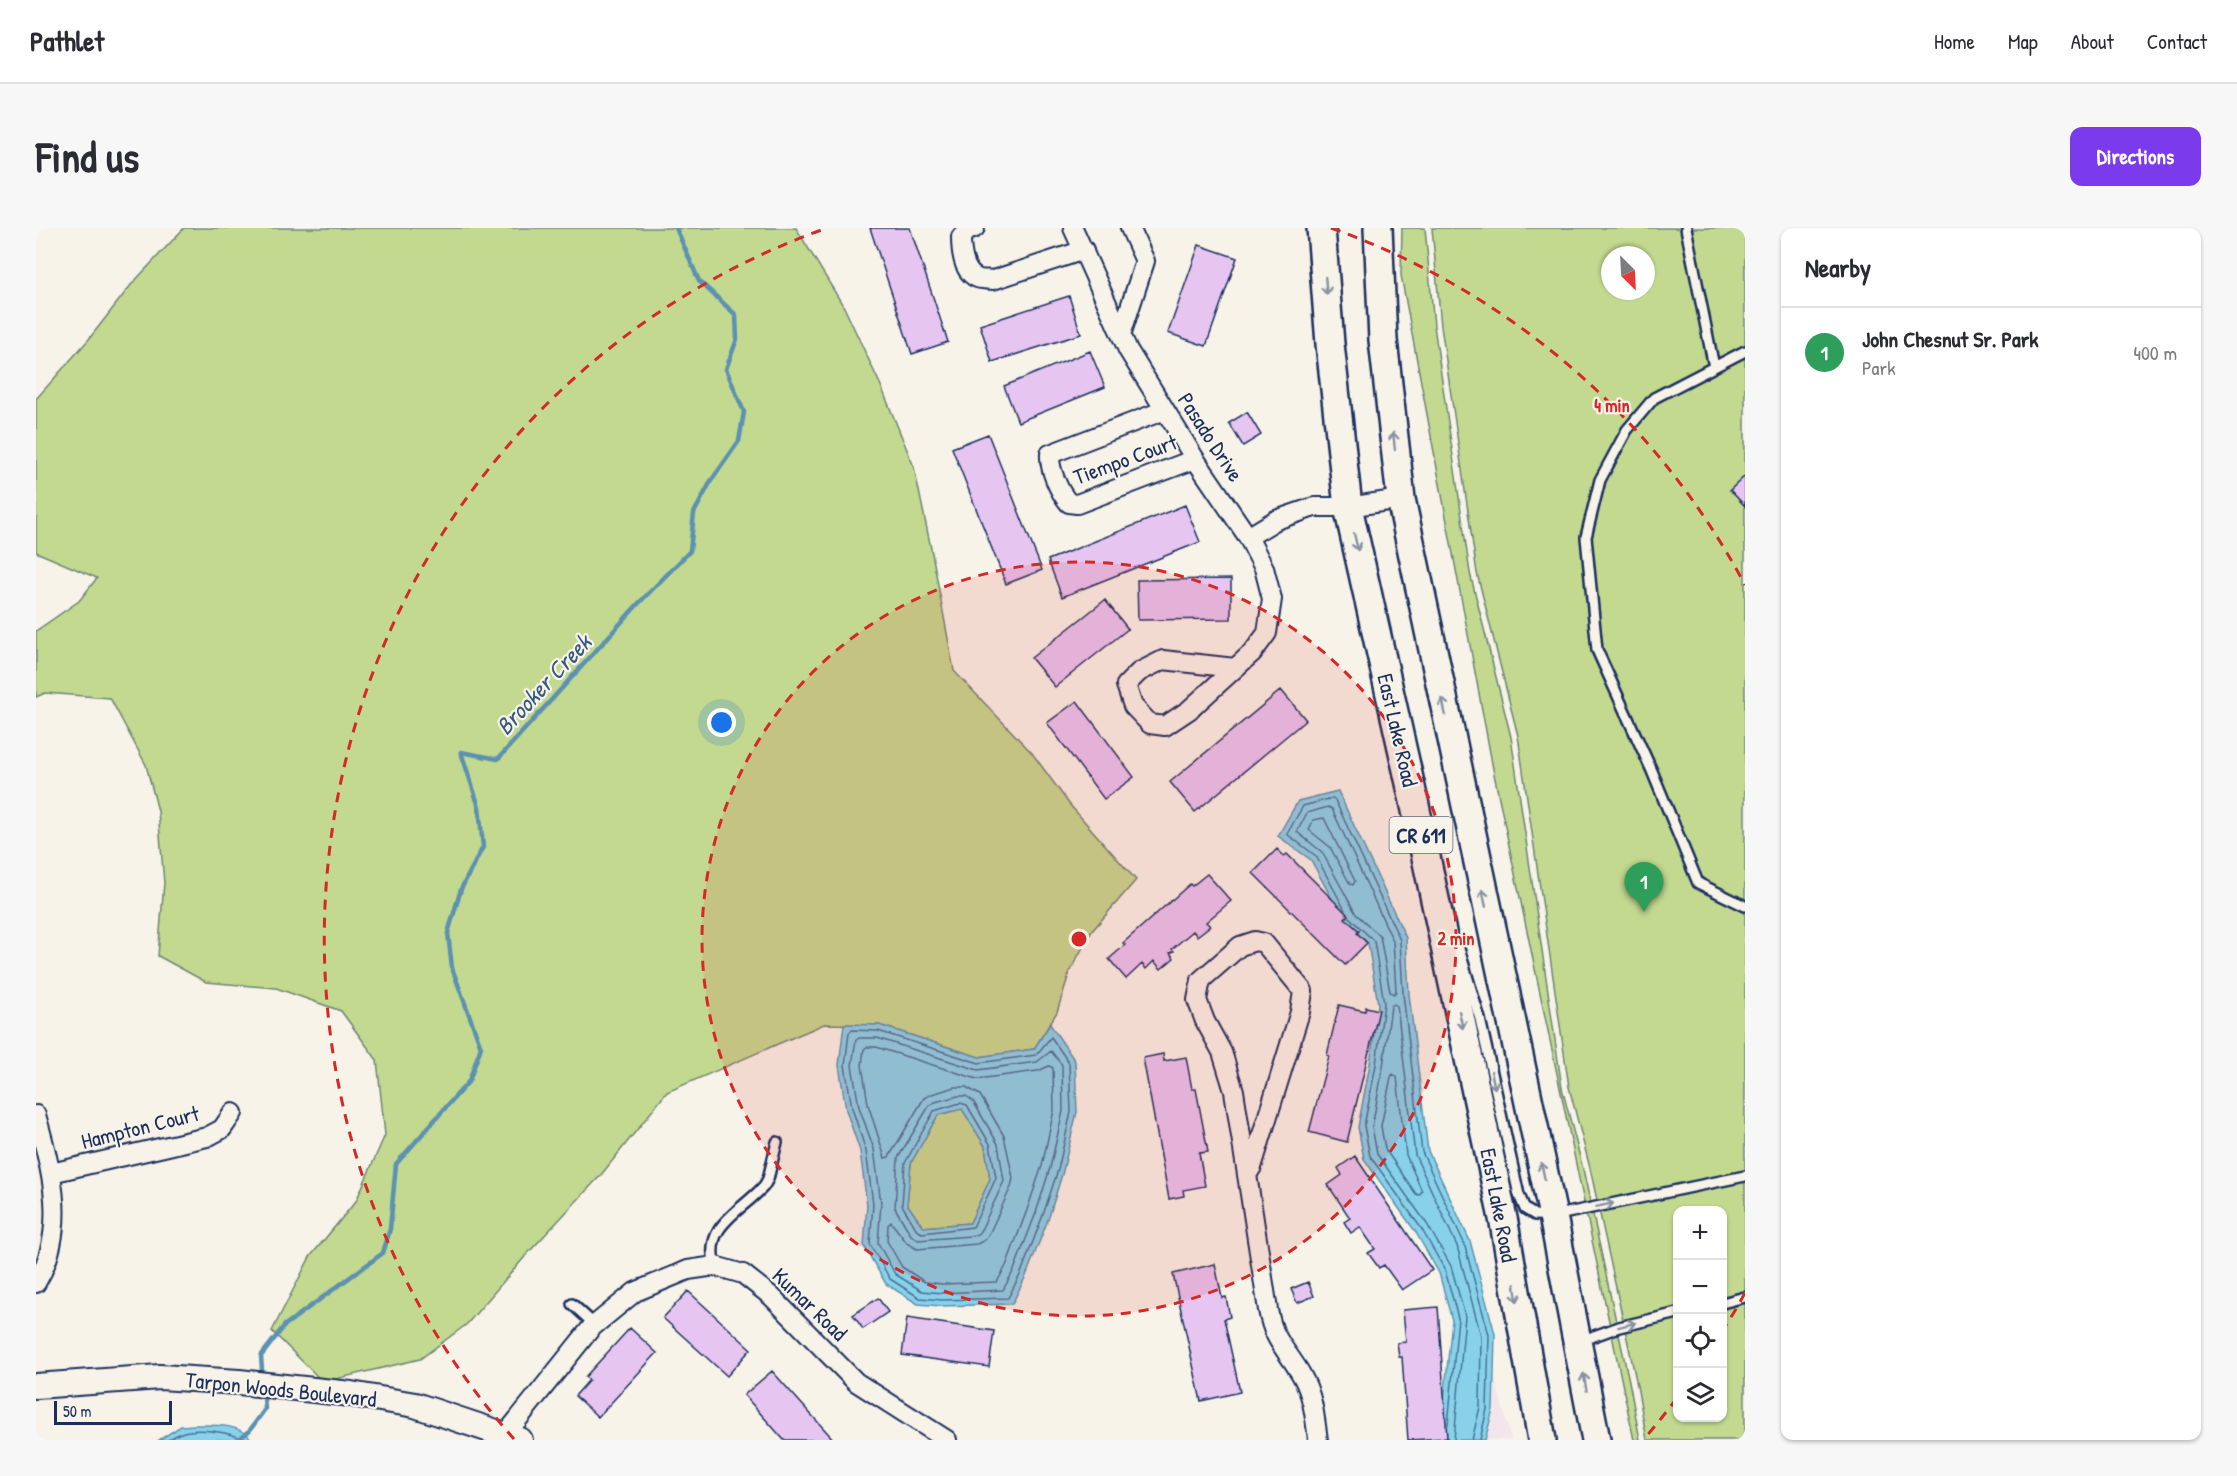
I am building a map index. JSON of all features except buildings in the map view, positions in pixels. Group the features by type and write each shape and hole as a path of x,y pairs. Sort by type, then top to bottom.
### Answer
{"main road":[{"name":"East Lake Road","path":"1321,228 1330,344 1348,507 1414,801 1504,1223 1542,1440"},
{"name":"CR 611","path":"1378,228 1383,340 1401,499 1553,1216 1596,1440"}],"street":[{"path":"975,228 967,231 961,237 961,248 968,270 977,278 993,280 1084,250"},
{"name":"Pasado Drive","path":"1073,228 1121,335 1195,459 1248,537 1264,568 1272,599 1267,633 1253,652 1189,710 1165,726 1150,724 1133,706 1126,685 1139,672 1162,660 1235,668"},
{"path":"1121,335 1145,261 1130,228"},
{"name":"Tiempo Court","path":"1165,410 1050,454 1051,467 1064,498 1069,503 1077,504 1195,459"},
{"path":"1248,537 1276,520 1314,507 1348,507 1401,499"},
{"path":"1247,1175 1252,1167 1300,1012 1304,991 1264,943 1255,941 1240,946 1201,980 1197,1000 1204,1021 1222,1052 1234,1091 1247,1175 1271,1329 1303,1377 1313,1406 1318,1440"},
{"name":"Hampton Court","path":"51,1173 207,1137 222,1129 233,1113"},
{"path":"36,1116 55,1196 52,1233 46,1262 36,1283"},
{"name":"Kumar Road","path":"504,1436 595,1325 635,1292 688,1270 715,1266 743,1274 771,1296 856,1382 947,1440"},
{"name":"Tarpon Woods Boulevard","path":"36,1386 160,1377 239,1382 351,1394 415,1405 504,1436"}],"lane":[{"path":"1686,228 1714,368"},
{"path":"1745,351 1654,398 1627,430 1600,480 1586,537 1597,650 1652,771 1698,883 1745,906"},
{"path":"1414,801 1449,916"},
{"path":"1452,927 1480,1018 1519,1195 1525,1209 1535,1215 1553,1216 1745,1176"},
{"path":"715,1266 712,1244 722,1224 764,1186 768,1179 777,1142"},
{"path":"1727,1302 1745,1298"},
{"path":"572,1304 595,1325"},
{"path":"1578,1342 1619,1327 1673,1314"}],"shaded area":[{"path":"1494,1374 1511,1440 1485,1440 1493,1409"}],"green space":[{"path":"184,228 796,228 844,307 881,386 914,467 954,671 1032,753 1070,805 1136,880 1092,931 1070,971 1057,1012 1034,1049 979,1057 879,1025 824,1024 667,1092 601,1175 529,1252 467,1324 420,1359 323,1382 272,1331 310,1257 356,1201 385,1135 377,1060 341,1011 276,988 206,982 158,956 164,883 158,811 146,765 110,698 45,693 36,697 36,631 79,601 97,578 36,552 36,399 89,339 131,285"},
{"path":"1402,228 1425,228 1434,326 1470,573 1511,737 1562,1088 1583,1169 1640,1440 1634,1440 1494,774 1401,275"},
{"path":"1432,228 1745,228 1745,1440 1647,1440 1590,1168 1569,1087 1518,736 1477,573 1441,326"},
{"path":"962,1108 985,1146 990,1179 970,1223 923,1227 907,1204 911,1163 938,1115"}],"water":[{"path":"1338,791 1406,938 1409,994 1428,1151 1470,1241 1495,1334 1493,1409 1485,1440 1440,1440 1452,1320 1439,1273 1415,1231 1364,1159 1358,1127 1378,1004 1368,943 1345,923 1311,860 1278,836 1298,801"},
{"path":"844,1024 879,1025 979,1057 1034,1049 1050,1024 1075,1061 1077,1112 1049,1217 1026,1276 1012,1304 941,1306 918,1304 886,1284 864,1246 867,1205 860,1151 846,1110 839,1065","holes":["962,1109 985,1146 990,1179 970,1223 923,1227 907,1204 911,1163 938,1115"]},
{"path":"181,1426 234,1428 247,1434 252,1440 159,1440"}],"waterway":[{"name":"Brooker Creek","path":"262,1370 261,1356 285,1325 383,1253 390,1229 396,1164 469,1081 481,1047 452,968 448,933 461,889 483,847 479,807 461,752 498,759 638,604 690,551 694,513 711,481 739,441 744,412 726,369 737,339 736,315 699,281 676,228"},
{"name":"Brooker Creek","path":"238,1440 250,1430 265,1409 264,1398"}],"place":[{"name":"John Chesnut Sr. Park","path":"1644,912"}]}
